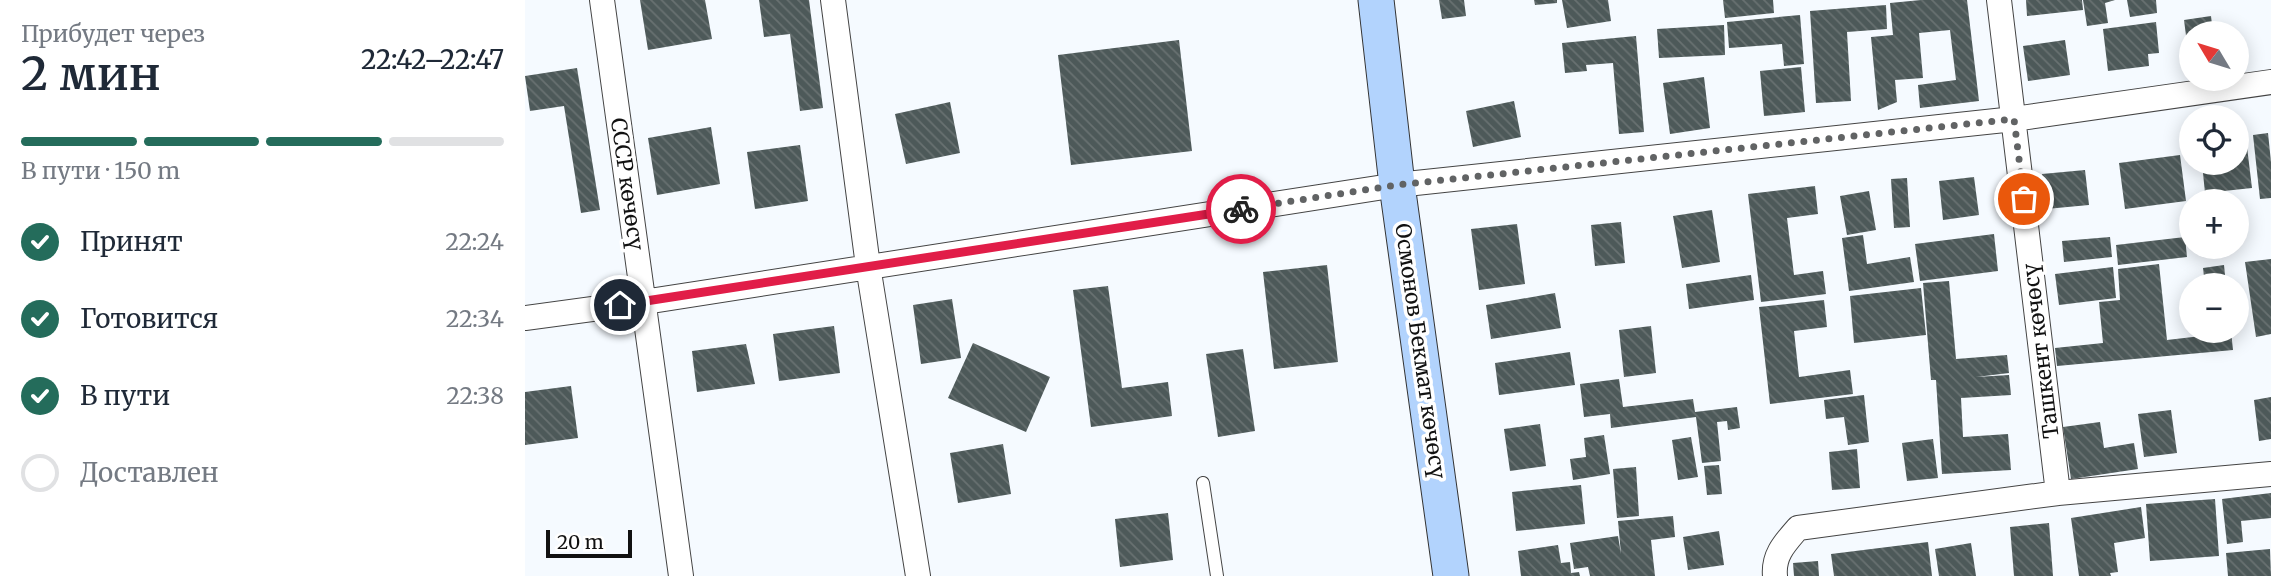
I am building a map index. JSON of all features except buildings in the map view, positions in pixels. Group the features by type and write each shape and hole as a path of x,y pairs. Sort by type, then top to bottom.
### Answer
{"main road":[{"name":"Осмонов Бекмат көчөсү","path":"1376,0 1397,185 1451,576"}],"street":[{"name":"СССР көчөсү","path":"602,0 681,576"},
{"path":"832,0 868,266 918,576"},
{"name":"Ташкент көчөсү","path":"1999,0 2058,493"},
{"path":"525,318 644,302 1397,185 2014,119 2271,82"},
{"path":"1775,576 1774,564 1783,545 1798,528 2058,493 2271,474"}],"lane":[{"path":"1203,484 1217,576"}],"way so far":[{"path":"1241,209 1397,185 2014,119 2024,199"}],"route":[{"path":"620,305 1241,209"}]}
